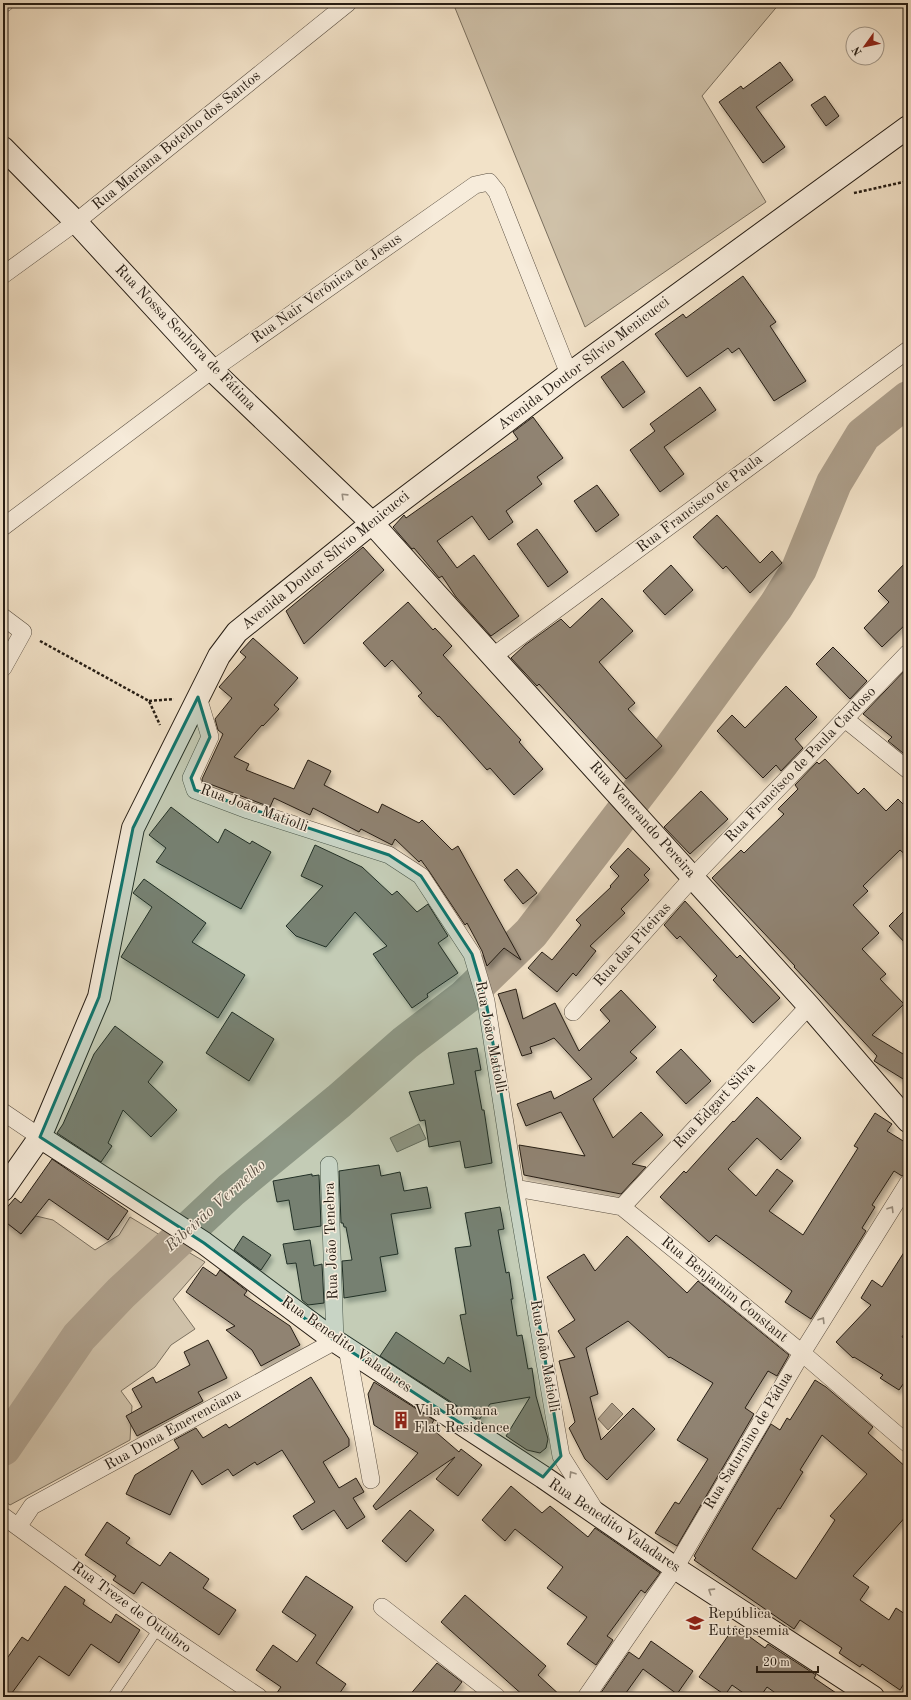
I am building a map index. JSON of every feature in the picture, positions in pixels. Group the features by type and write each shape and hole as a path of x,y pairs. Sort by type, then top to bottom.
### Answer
{"main road":[{"name":"Avenida Doutor Sílvio Menicucci","path":"3,1190 40,1137 100,997 133,828 171,749 219,656 237,632 372,523 569,374 908,127"},
{"name":"Rua Nossa Senhora de Fátima","path":"3,148 76,222 212,370 372,523"},
{"name":"Rua Venerando Pereira","path":"372,523 492,658 694,877 809,1006 908,1121"},
{"name":"Rua Benedito Valadares","path":"40,1137 204,1243 341,1345 597,1514 675,1568 873,1697"}],"street":[{"name":"Rua Mariana Botelho dos Santos","path":"3,275 76,222 348,3"},
{"name":"Rua Nair Verônica de Jesus","path":"3,527 212,370 475,185 488,182 497,192 569,374"},
{"name":"Rua Francisco de Paula","path":"492,658 908,350"},
{"path":"3,617 23,632 3,668"},
{"name":"Rua Francisco de Paula Cardoso","path":"694,877 908,653"},
{"name":"Rua João Matiolli","path":"198,697 210,737 191,778 195,790 248,810 389,855 421,876 472,954 486,1001 561,1456 597,1514"},
{"path":"845,719 908,770"},
{"name":"Rua das Piteiras","path":"573,1012 694,877"},
{"name":"Rua Edgart Silva","path":"622,1207 809,1006"},
{"path":"3,1112 40,1137"},
{"name":"Rua João Tenebra","path":"329,1165 341,1345 371,1480"},
{"name":"Rua Saturnino de Pádua","path":"586,1697 675,1568 802,1353 908,1183"},
{"name":"Rua Benjamim Constant","path":"516,1188 622,1207 802,1353 908,1444"},
{"name":"Rua Dona Emerenciana","path":"9,1520 32,1506 341,1345"},
{"path":"543,1478 561,1456"},
{"name":"Rua Treze de Outubro","path":"9,1520 158,1629 259,1697"},
{"path":"382,1608 497,1697"}],"lane":[{"path":"112,1697 158,1629"}],"path":[{"path":"825,187 856,193 908,181"},
{"path":"23,632 149,701 171,749"}],"highlighted area":[{"path":"198,697 210,737 191,778 195,790 389,855 421,876 472,954 486,1001 561,1456 543,1477 335,1341 204,1243 40,1137 99,997 133,828"}],"shaded area":[{"path":"453,3 780,3 702,96 766,202 585,327"},
{"path":"419,1124 426,1139 397,1152 390,1138"},
{"path":"36,1216 53,1220 95,1250 119,1235 130,1217 205,1262 173,1299 195,1329 171,1345 155,1367 121,1391 132,1406 130,1440 10,1505 3,1500 3,1220 21,1234"},
{"path":"612,1403 623,1414 608,1430 598,1419"}],"building":[{"path":"780,62 793,80 756,107 785,147 763,163 719,102 741,86 743,89"},
{"path":"825,96 839,116 826,126 811,105"},
{"path":"743,276 776,322 770,326 806,381 774,401 739,348 732,353 728,348 687,377 655,334 683,314 686,318"},
{"path":"623,361 645,392 623,408 601,377"},
{"path":"700,387 716,410 664,447 684,474 660,492 630,450 655,431 650,424"},
{"path":"533,417 563,458 537,477 542,484 506,511 513,522 489,540 472,516 437,541 457,568 474,555 519,616 491,636 456,597 442,576 439,578 414,548 412,549 393,527 404,515 406,518 518,439 513,432"},
{"path":"597,485 619,515 596,532 574,501"},
{"path":"717,515 760,563 772,551 782,563 750,593 726,566 723,569 693,537"},
{"path":"537,529 568,572 548,587 517,544"},
{"path":"363,547 384,570 304,644 286,611"},
{"path":"908,560 908,622 882,647 864,628 889,602 878,591"},
{"path":"671,565 693,590 665,615 643,591"},
{"path":"602,598 633,631 599,662 635,703 628,709 662,746 626,779 539,684 537,686 511,658 525,645 561,619 570,628"},
{"path":"408,602 433,630 435,628 452,646 443,655 521,740 519,742 543,769 514,795 490,768 487,770 439,716 438,717 418,696 422,693 392,660 385,667 363,643"},
{"path":"253,638 298,678 274,705 279,709 263,726 262,725 234,757 249,764 246,770 294,789 308,760 331,771 324,785 378,813 382,804 419,823 422,820 452,850 458,846 521,960 504,948 487,966 482,951 467,923 465,925 421,860 419,862 395,839 392,845 361,829 359,832 313,808 310,815 274,798 270,807 202,781 223,734 218,730 215,719 232,698 219,687 246,657 240,652"},
{"path":"833,647 867,681 850,699 816,664"},
{"path":"908,667 908,757 888,741 892,737 863,714"},
{"path":"786,686 817,717 795,739 803,748 781,771 776,765 763,778 717,731 732,715 745,728"},
{"path":"825,759 858,794 864,788 886,811 898,799 908,809 908,857 900,850 863,886 868,891 853,905 879,933 862,949 886,974 880,979 904,1004 872,1035 908,1057 908,1082 874,1061 877,1056 712,878 741,850 744,853 784,814 778,809 798,789 795,785 817,762 819,764"},
{"path":"701,791 728,819 690,854 664,827"},
{"path":"171,807 218,843 225,829 250,844 252,841 271,852 241,909 156,862 166,848 149,835"},
{"path":"315,845 362,867 392,895 397,891 417,912 428,904 448,936 438,943 458,973 427,994 428,997 412,1008 373,954 387,946 355,912 326,947 296,936 286,926 323,886 301,876"},
{"path":"628,848 650,869 644,875 649,880 621,909 625,913 590,946 596,951 576,976 573,973 557,992 528,968 542,952 552,960 581,925 576,920 611,887 610,886 619,876 610,867"},
{"path":"517,869 537,893 523,904 504,880"},
{"path":"144,879 206,923 192,942 245,975 218,1018 121,957 152,907 133,893"},
{"path":"685,901 737,958 740,955 780,998 753,1023 713,980 717,976 680,936 677,939 664,925"},
{"path":"908,907 908,946 889,926"},
{"path":"516,989 523,1019 555,1003 579,1051 610,1021 600,1010 621,990 656,1027 630,1052 637,1058 593,1099 613,1138 641,1112 663,1135 632,1164 646,1167 621,1194 524,1175 519,1145 585,1156 561,1112 526,1126 517,1104 551,1091 554,1099 592,1079 554,1038 530,1047 532,1053 522,1056 498,994"},
{"path":"232,1012 274,1039 249,1081 206,1053"},
{"path":"115,1026 163,1062 148,1082 177,1110 151,1137 123,1110 108,1143 112,1146 101,1162 57,1133 63,1124 94,1054"},
{"path":"477,1048 481,1070 475,1071 482,1110 484,1110 492,1163 465,1168 460,1141 429,1147 425,1120 420,1121 409,1092 454,1084 448,1053"},
{"path":"681,1049 711,1081 686,1104 656,1072"},
{"path":"757,1097 801,1138 781,1160 757,1138 728,1169 756,1196 777,1169 793,1181 769,1211 803,1235 858,1148 854,1146 875,1113 892,1124 887,1131 908,1144 908,1173 902,1176 894,1171 872,1205 875,1207 862,1228 866,1231 811,1319 785,1302 792,1291 716,1235 709,1242 660,1197 684,1171 686,1173"},
{"path":"52,1159 128,1211 108,1240 49,1199 21,1234 3,1220 3,1212 15,1198 21,1203"},
{"path":"379,1165 381,1176 400,1172 404,1191 427,1187 431,1208 391,1214 398,1254 380,1257 386,1291 344,1298 342,1261 352,1260 346,1227 344,1227 343,1223 341,1223 339,1171"},
{"path":"312,1174 312,1176 319,1175 321,1226 294,1230 289,1200 277,1202 273,1181"},
{"path":"500,1207 504,1229 498,1230 506,1273 509,1272 513,1299 511,1299 517,1336 522,1335 528,1369 532,1368 536,1396 548,1439 546,1448 540,1453 527,1450 506,1436 530,1397 490,1404 479,1420 380,1356 396,1332 444,1364 448,1357 471,1372 460,1315 466,1314 455,1248 471,1246 465,1213"},
{"path":"243,1236 271,1255 261,1270 234,1250"},
{"path":"627,1236 687,1293 698,1281 789,1355 777,1376 768,1371 745,1408 754,1414 677,1546 655,1533 675,1502 679,1504 708,1459 677,1440 713,1383 670,1357 669,1358 628,1321 586,1348 598,1394 590,1397 601,1440 633,1408 655,1429 607,1480 585,1459 569,1428 575,1422 559,1361 575,1357 558,1331 575,1320 547,1277 584,1254 595,1271"},
{"path":"310,1240 314,1266 322,1264 324,1303 308,1305 302,1300 296,1263 287,1264 283,1244"},
{"path":"908,1246 908,1327 902,1337 908,1341 908,1377 899,1390 880,1378 883,1375 854,1357 853,1358 836,1342 871,1305 861,1298 872,1280 882,1287"},
{"path":"203,1267 216,1276 220,1270 247,1291 244,1295 290,1326 300,1345 261,1366 252,1350 226,1330 235,1326 186,1292"},
{"path":"208,1340 227,1378 198,1392 203,1401 137,1436 126,1416 142,1407 132,1389 153,1377 156,1383 190,1365 184,1352"},
{"path":"311,1377 349,1439 349,1446 323,1462 339,1488 356,1478 364,1492 353,1498 365,1517 347,1529 334,1510 302,1530 293,1516 315,1502 282,1450 257,1465 255,1462 233,1476 228,1469 202,1485 192,1470 170,1515 126,1494 135,1475 179,1448 174,1440 196,1428 203,1438 226,1424 229,1428"},
{"path":"815,1380 826,1387 873,1427 868,1433 908,1469 908,1514 853,1576 869,1587 860,1600 889,1620 896,1608 908,1616 908,1677 900,1690 862,1664 860,1667 839,1653 842,1648 800,1620 794,1629 694,1560 696,1558 694,1556 771,1424 780,1430 787,1418 790,1420","holes":["822,1435 867,1474 830,1516 835,1520 796,1579 752,1549 778,1508 780,1509 803,1472 800,1470"]},
{"path":"374,1382 434,1420 430,1427 459,1452 461,1449 482,1465 458,1496 436,1479 455,1457 376,1510 373,1506 418,1453 374,1425 368,1394"},
{"path":"511,1486 542,1513 550,1506 588,1537 595,1528 660,1573 645,1593 641,1590 607,1636 613,1640 596,1665 567,1644 587,1617 547,1588 563,1567 515,1529 505,1541 482,1520"},
{"path":"410,1510 434,1530 406,1562 382,1541"},
{"path":"107,1522 130,1538 126,1543 160,1566 170,1552 209,1579 203,1588 236,1610 219,1635 142,1582 134,1594 113,1580 116,1576 85,1555"},
{"path":"306,1576 353,1607 316,1663 346,1684 337,1697 274,1697 281,1687 256,1670 273,1645 297,1662 316,1635 282,1612"},
{"path":"65,1586 85,1600 83,1604 111,1623 116,1614 140,1630 119,1663 91,1644 69,1676 39,1656 9,1697 3,1697 3,1664 22,1637 28,1641"},
{"path":"465,1595 546,1666 538,1675 562,1697 525,1697 441,1622"},
{"path":"735,1626 765,1648 768,1644 816,1675 814,1678 842,1697 781,1697 767,1687 760,1697 749,1697 732,1685 725,1695 699,1677"},
{"path":"651,1641 693,1671 677,1694 643,1669 623,1697 598,1697 629,1652 639,1659"},
{"path":"437,1663 462,1682 450,1697 408,1697"}],"waterway":[{"name":"Ribeirão Vermelho","path":"3,1448 79,1337 121,1293 231,1190 339,1101 405,1043 465,997 531,933 661,763 776,606 799,569 834,483 863,435 908,399"}],"place":[{"name":"Vila Romana Flat Residence","path":"401,1420"},
{"name":"República Eutrepsemia","path":"695,1623"}]}
